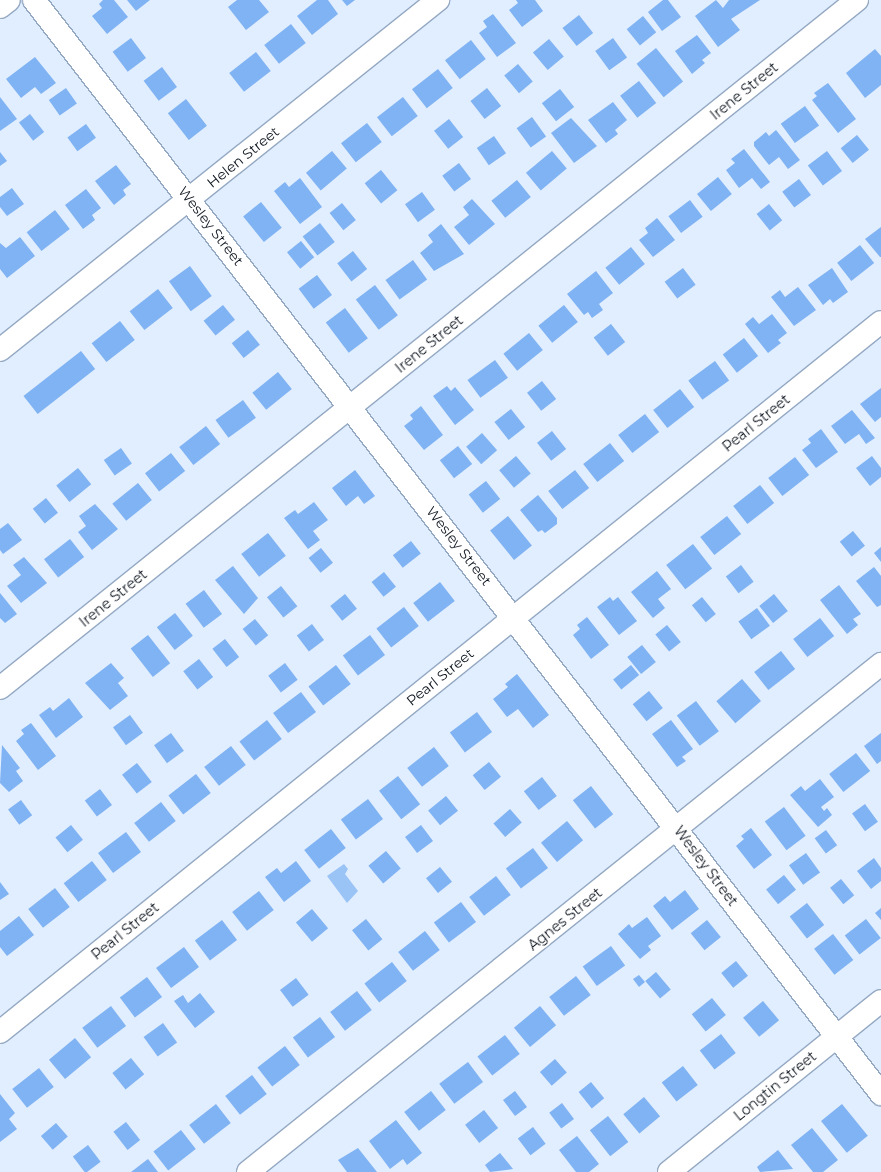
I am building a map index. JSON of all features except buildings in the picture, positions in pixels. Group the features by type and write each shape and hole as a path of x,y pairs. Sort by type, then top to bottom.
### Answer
{"street":[{"path":"0,7 9,0"},
{"name":"Wesley Street","path":"34,0 678,828 881,1094"},
{"name":"Helen Street","path":"0,350 438,0"},
{"name":"Irene Street","path":"0,688 857,0"},
{"name":"Pearl Street","path":"0,1032 881,322"},
{"name":"Agnes Street","path":"248,1172 881,664"},
{"name":"Longtin Street","path":"668,1172 881,1001"}],"water":[{"path":"344,864 348,869 345,874 358,891 347,903 327,876"}]}
